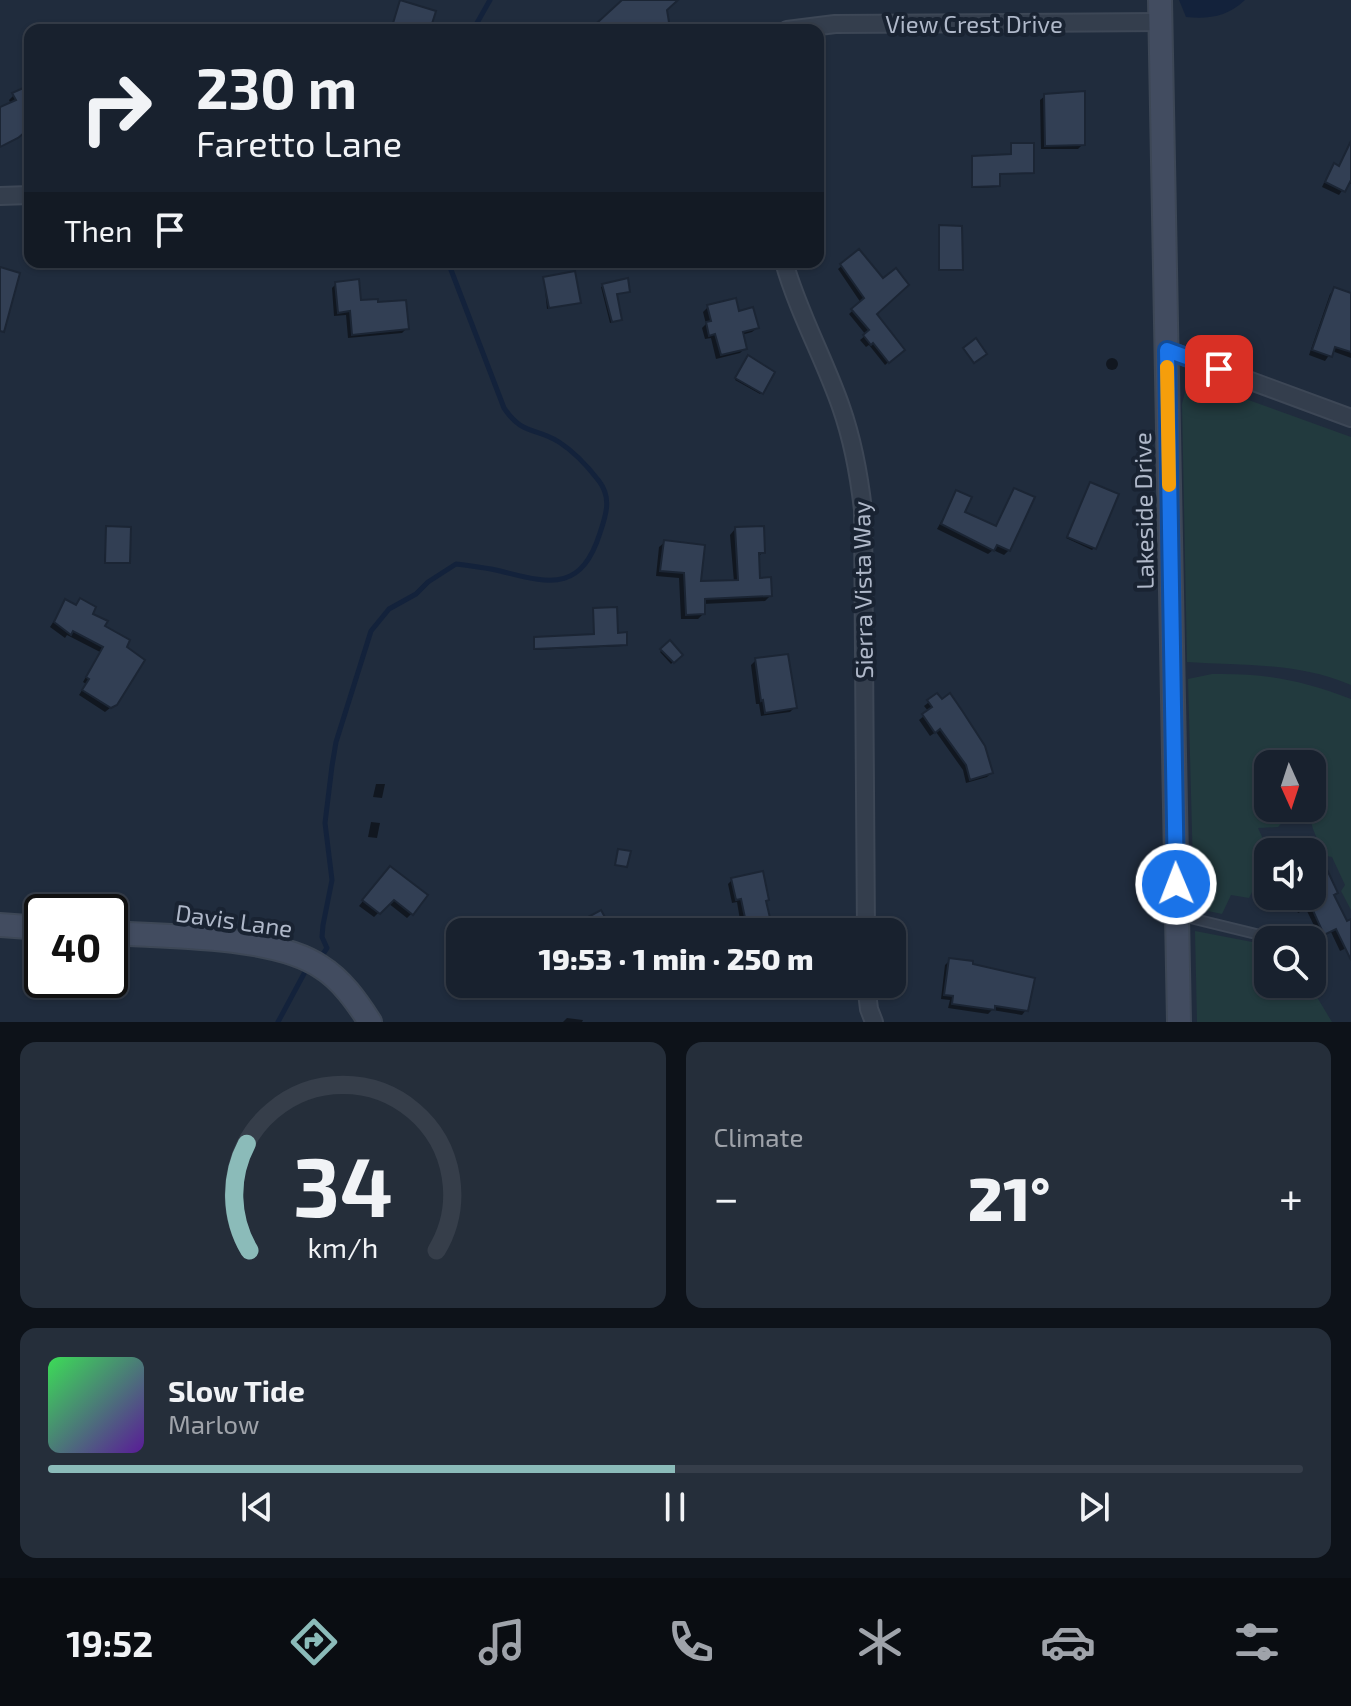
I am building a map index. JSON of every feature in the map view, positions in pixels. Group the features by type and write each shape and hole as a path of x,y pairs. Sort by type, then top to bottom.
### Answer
{"street":[{"name":"View Crest Drive","path":"824,25 1160,11"},
{"name":"Lakeside Drive","path":"1160,11 1179,1022"},
{"path":"0,196 24,195"},
{"name":"Sierra Vista Way","path":"786,268 840,404 859,474 863,522 866,918"},
{"path":"1167,350 1351,418"},
{"path":"0,925 24,927"},
{"name":"Davis Lane","path":"128,934 250,944 292,951 332,974 370,1022"},
{"path":"868,998 874,1022"}],"lane":[{"path":"1177,915 1254,934"}],"green space":[{"path":"1199,382 1351,437 1351,685 1311,672 1290,669 1187,662 1182,404 1191,384"},
{"path":"1212,674 1266,676 1299,682 1351,699 1351,910 1341,891 1345,885 1332,857 1326,854 1326,838 1317,838 1311,823 1326,822 1326,750 1254,750 1254,822 1283,822 1278,827 1258,828 1263,838 1254,838 1254,888 1249,898 1231,895 1222,914 1194,908 1188,679"},
{"path":"1195,931 1254,942 1254,998 1317,998 1332,1022 1197,1022"}],"water":[{"path":"1179,0 1245,0 1217,16 1202,18 1186,17"}],"building":[{"path":"400,0 436,11 432,24 393,24"},
{"path":"622,0 678,0 667,10 667,24 598,22"},
{"path":"24,88 24,133 0,147 0,107 16,100 12,93"},
{"path":"1085,91 1085,145 1045,146 1044,94"},
{"path":"1351,141 1351,180 1345,192 1325,182 1334,163 1339,166"},
{"path":"1011,143 1034,143 1034,173 1000,174 1000,186 972,187 972,156 1011,154"},
{"path":"939,225 962,226 963,270 939,270"},
{"path":"859,249 883,278 896,268 909,285 877,314 905,350 889,363 863,335 869,330 851,309 864,298 840,264"},
{"path":"0,267 20,273 4,332 0,331"},
{"path":"575,271 581,303 549,308 543,277"},
{"path":"628,278 630,292 617,294 622,320 612,322 602,284"},
{"path":"359,279 361,300 406,300 409,329 352,335 350,311 338,313 335,282"},
{"path":"1334,287 1351,293 1351,352 1335,347 1332,357 1312,350"},
{"path":"736,298 739,311 753,307 759,328 743,332 747,349 721,355 715,334 709,336 706,322 711,321 707,305"},
{"path":"976,338 987,354 974,363 963,348"},
{"path":"748,355 775,372 763,394 735,378"},
{"path":"1090,482 1119,494 1096,549 1067,537"},
{"path":"1014,488 1035,497 1010,551 997,545 994,551 941,524 956,490 972,497 965,512 996,526"},
{"path":"106,526 131,527 130,563 105,563"},
{"path":"764,526 765,553 759,553 760,578 771,577 772,596 705,599 705,614 686,615 684,573 660,571 664,540 705,545 701,581 738,580 735,527"},
{"path":"80,598 96,607 93,614 108,621 105,626 130,640 127,647 145,660 117,705 111,708 82,690 103,647 73,631 71,635 54,622 65,599 76,605"},
{"path":"617,607 618,633 627,632 627,645 534,649 534,637 594,634 593,608"},
{"path":"670,640 683,655 674,663 660,649"},
{"path":"788,654 797,708 765,713 755,658"},
{"path":"937,693 942,699 950,693 985,746 993,773 970,780 966,765 940,729 935,733 922,714 932,707 927,700"},
{"path":"618,849 631,851 627,867 615,865"},
{"path":"390,866 428,895 413,915 394,900 380,914 362,900"},
{"path":"1326,868 1338,893 1334,895 1347,921 1351,919 1351,960 1336,929 1326,934 1326,926 1320,926 1313,910 1326,910"},
{"path":"763,871 770,918 745,918 741,899 736,900 731,878"},
{"path":"601,910 605,918 586,918"},
{"path":"949,958 973,961 973,964 1035,978 1028,1011 952,1004 953,996 944,995"}],"waterway":[{"path":"476,24 490,0"},
{"path":"323,954 327,948 322,937 323,925 332,880 325,823 332,766 336,742 371,631 389,609 416,594 456,564 538,579 552,580 575,573 593,551 606,513 607,500 603,487 580,460 551,437 517,423 504,408 450,268"},
{"path":"278,1022 306,970"}],"slow traffic":[{"path":"1167,367 1169,485"}],"route":[{"path":"1176,884 1167,350 1219,369"}]}
